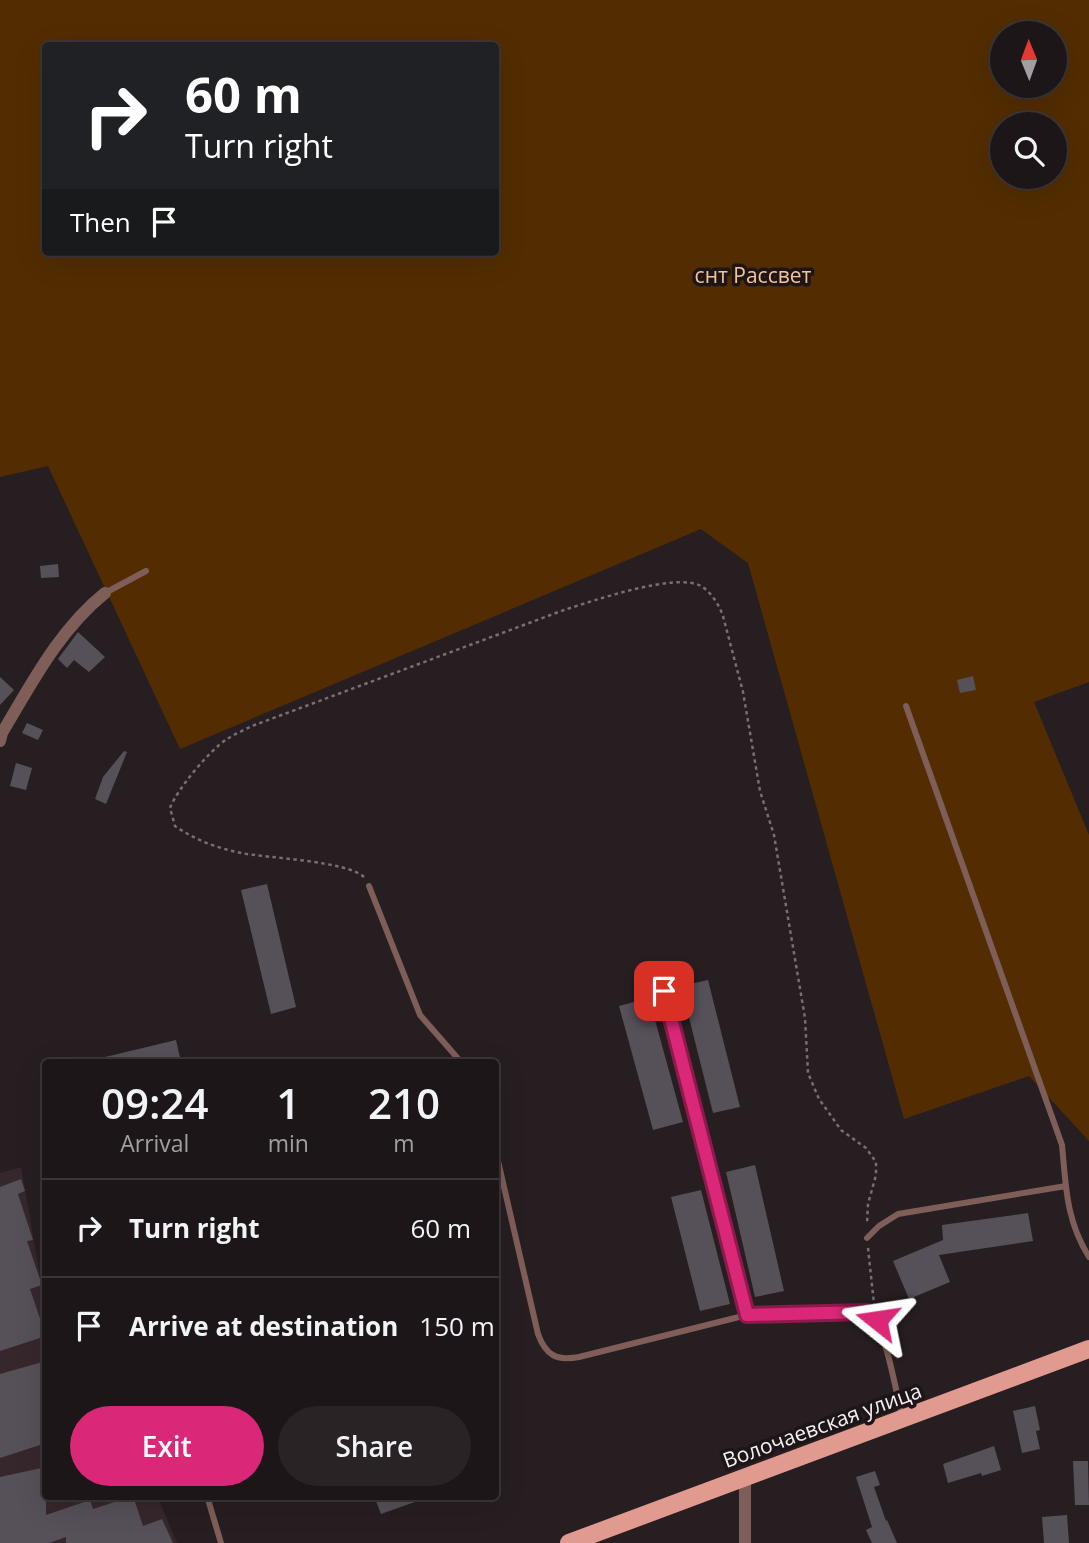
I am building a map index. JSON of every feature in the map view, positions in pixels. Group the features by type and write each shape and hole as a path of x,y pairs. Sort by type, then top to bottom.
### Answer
{"main road":[{"name":"Волочаевская улица","path":"569,1543 1089,1349"}],"street":[{"path":"1,734 47,658 90,606 105,593"},
{"path":"745,1478 745,1543"}],"lane":[{"path":"105,593 146,570"},
{"path":"906,706 1062,1145 1072,1222 1089,1257"},
{"path":"369,886 420,1015 458,1059"},
{"path":"664,991 747,1315"},
{"path":"499,1165 538,1334 540,1341 552,1354 565,1359 579,1357 747,1315 867,1312 877,1320 884,1339 902,1419"},
{"path":"867,1238 879,1226 898,1214 1066,1186"},
{"path":"209,1500 221,1543"}],"path":[{"path":"369,886 361,874 355,871 240,853 194,838 175,827 170,814 172,801 216,748 225,740 252,726 577,606 664,583 692,583 702,587 719,605 732,644 743,692 760,791 774,835 805,1017 810,1080 819,1099 841,1130 866,1148 876,1162 876,1175 868,1204 867,1238 869,1272 877,1320"}],"shaded area":[{"path":"21,1167 42,1287 42,1500 159,1500 177,1543 0,1543 0,1173"}],"green space":[{"name":"снт Рассвет","path":"0,0 1089,0 1089,682 1034,702 1089,835 1089,1141 1029,1076 904,1119 748,563 701,529 180,749 48,466 0,477"}],"building":[{"path":"58,564 59,577 41,578 40,566"},
{"path":"78,632 105,657 89,672 74,660 67,668 58,659"},
{"path":"973,676 976,690 960,693 957,680"},
{"path":"0,677 14,690 0,705"},
{"path":"27,723 43,730 38,740 22,733"},
{"path":"124,751 127,752 106,804 95,799 103,777"},
{"path":"16,763 32,768 26,790 10,786"},
{"path":"267,884 296,1007 271,1014 241,890"},
{"path":"708,980 740,1107 713,1113 681,986"},
{"path":"649,998 683,1122 653,1130 619,1006"},
{"path":"176,1040 180,1059 101,1059"},
{"path":"755,1165 784,1291 755,1297 726,1172"},
{"path":"21,1179 25,1191 18,1194 33,1240 27,1241 42,1285 30,1289 42,1324 42,1337 0,1351 0,1187"},
{"path":"701,1190 730,1304 700,1311 671,1197"},
{"path":"1028,1213 1033,1241 939,1255 950,1282 909,1299 893,1261 943,1240 942,1225"},
{"path":"42,1362 42,1444 0,1458 0,1374"},
{"path":"1035,1406 1040,1430 1036,1431 1040,1449 1022,1453 1013,1411"},
{"path":"994,1446 1001,1470 948,1483 943,1464"},
{"path":"1073,1461 1088,1461 1089,1505 1075,1505"},
{"path":"42,1468 42,1500 46,1500 46,1515 90,1500 93,1509 121,1500 134,1500 143,1526 162,1519 173,1543 66,1543 66,1537 49,1543 0,1543 0,1477"},
{"path":"875,1471 880,1485 874,1487 897,1543 872,1543 866,1530 872,1527 856,1477"},
{"path":"376,1500 420,1500 381,1514"},
{"path":"1067,1515 1069,1543 1044,1543 1042,1517"}],"route":[{"path":"664,991 747,1315 867,1312 877,1320"}]}
